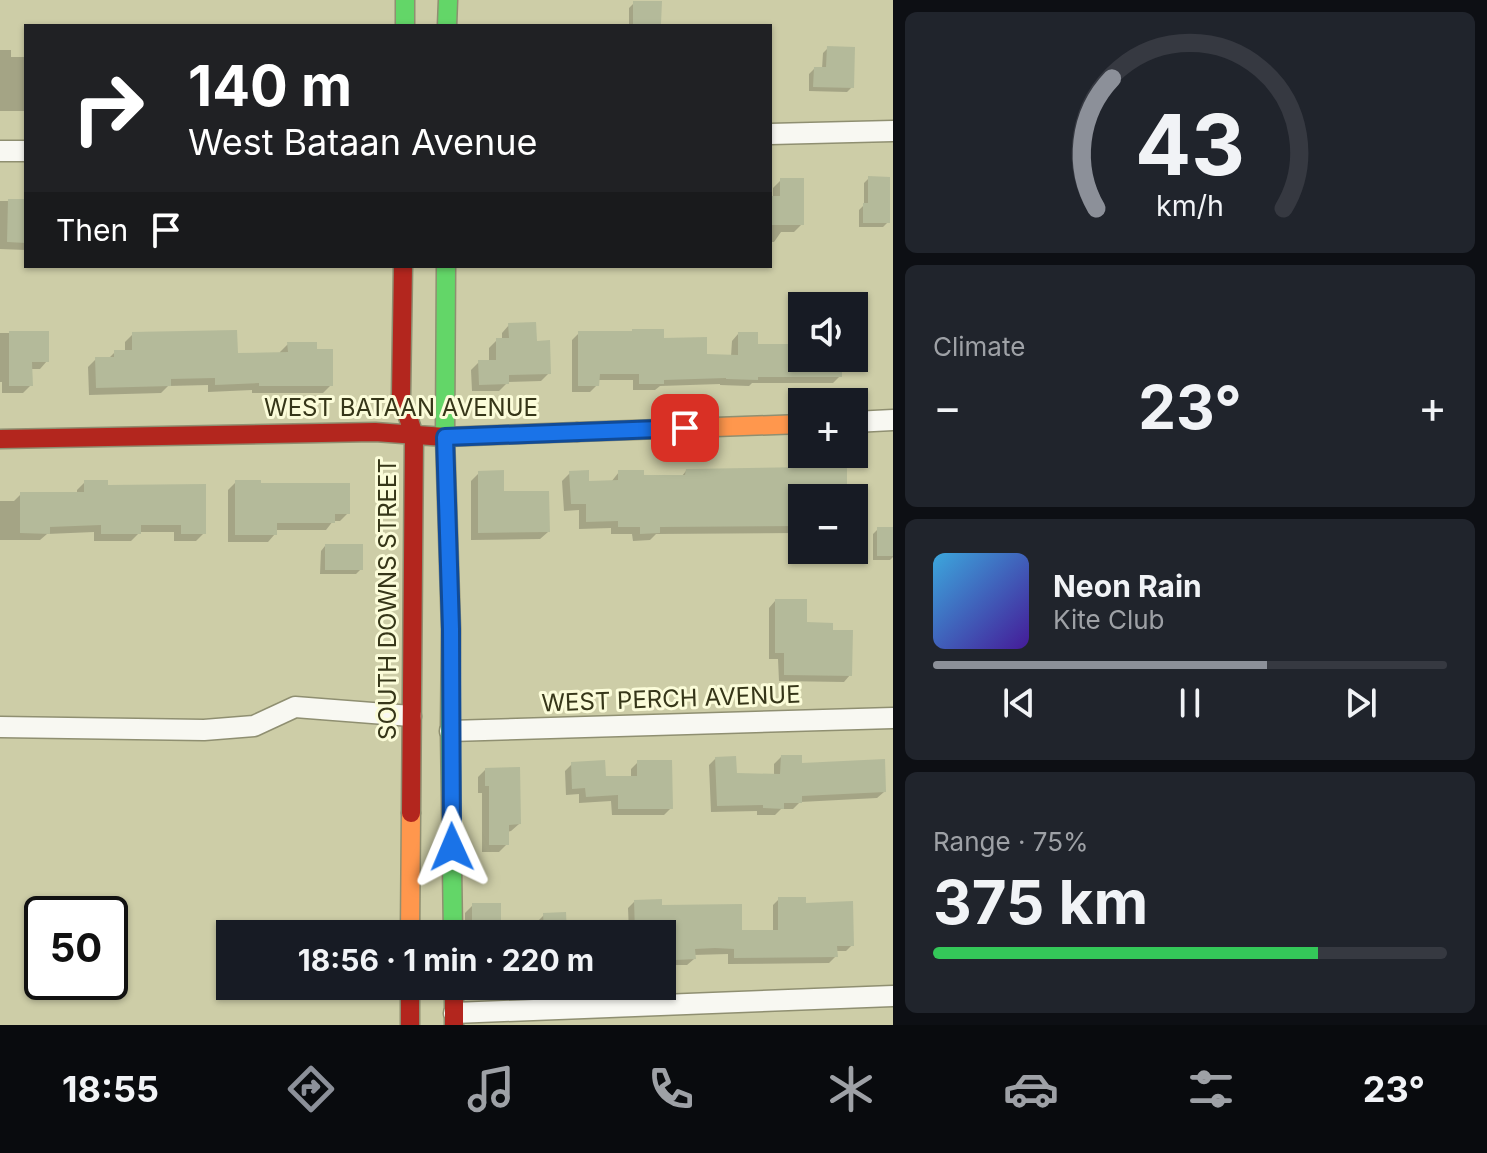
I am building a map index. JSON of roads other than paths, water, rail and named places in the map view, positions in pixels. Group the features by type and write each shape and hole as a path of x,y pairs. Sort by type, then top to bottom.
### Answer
{"main road":[{"path":"405,0 405,24"},
{"path":"447,24 448,0"},
{"name":"SOUTH DOWNS STREET","path":"403,268 401,396 414,435 410,920"},
{"path":"446,268 445,437 451,629 453,920"},
{"name":"WEST BATAAN AVENUE","path":"0,439 375,432 445,437 788,425"},
{"path":"410,1000 410,1025"}],"street":[{"path":"772,134 893,131"},
{"path":"0,151 24,151"},
{"path":"868,421 893,420"},
{"path":"0,727 204,730 254,726 295,707 411,716"},
{"name":"WEST PERCH AVENUE","path":"450,731 893,718"},
{"path":"454,1019 893,996"}]}
